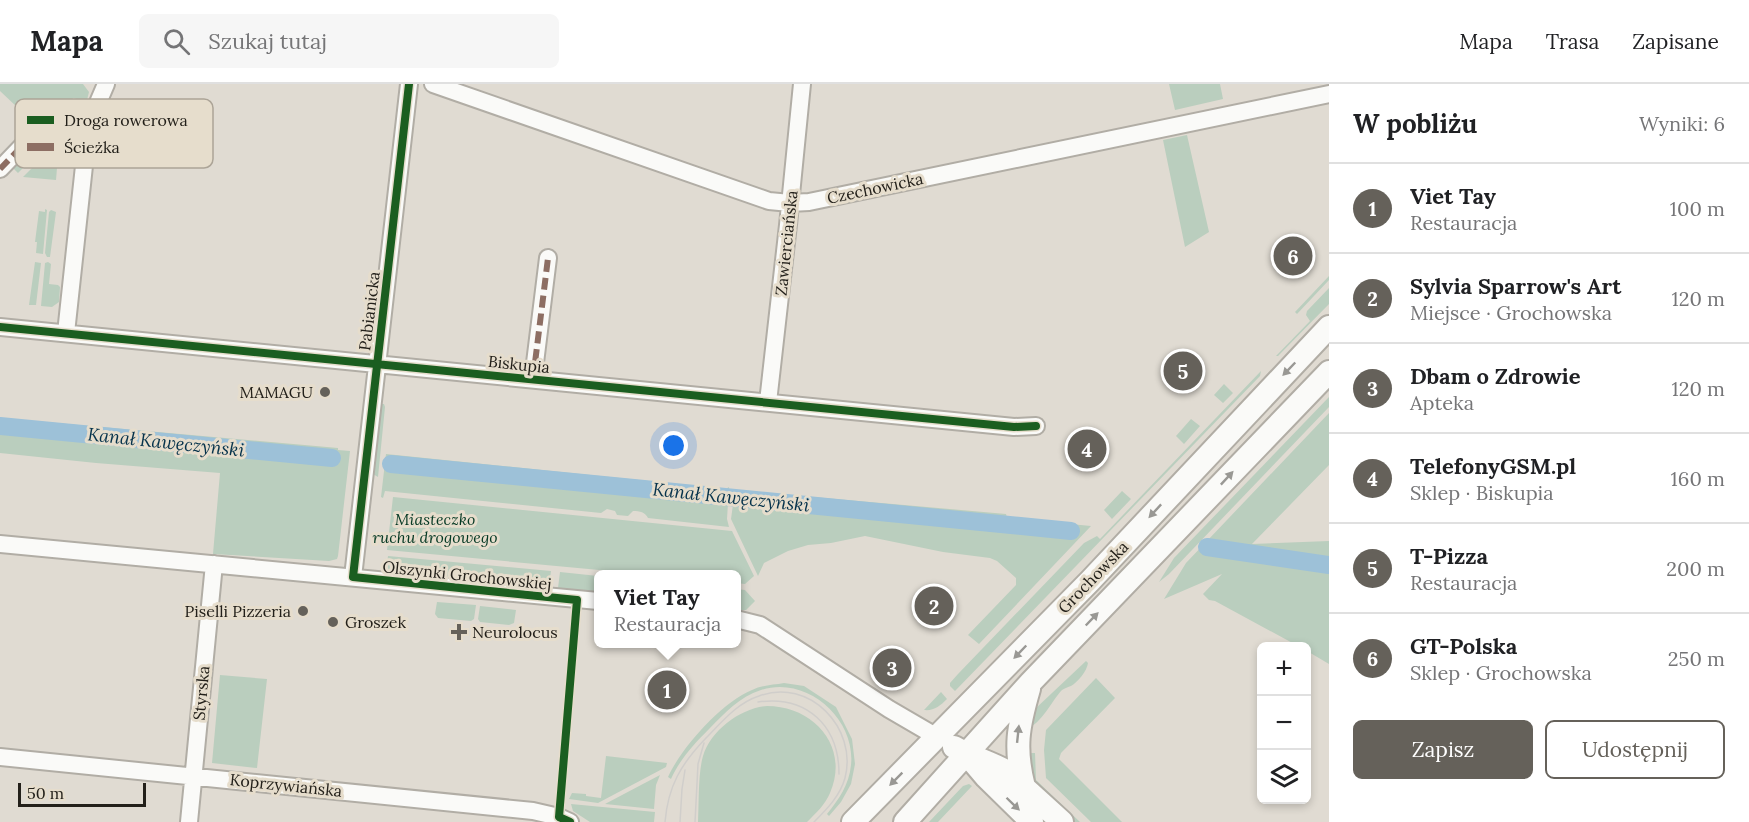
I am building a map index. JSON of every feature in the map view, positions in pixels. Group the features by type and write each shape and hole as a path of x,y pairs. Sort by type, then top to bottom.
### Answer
{"main road":[{"name":"Grochowska","path":"853,822 1090,580 1329,327"},
{"name":"Grochowska","path":"905,822 1031,682 1329,372"},
{"path":"1024,787 1019,766 1018,734 1031,682"},
{"path":"937,737 966,754 1006,771 1062,822"},
{"path":"966,754 1032,822"}],"street":[{"name":"Pabianicka","path":"353,577 409,84"},
{"name":"Czechowicka","path":"433,84 769,201 790,204 809,202 1329,93"},
{"name":"Zawierciańska","path":"768,402 802,84"},
{"path":"0,169 15,153"},
{"path":"66,333 84,168"},
{"path":"533,379 548,258"},
{"name":"Biskupia","path":"0,327 1022,428 1036,426"},
{"name":"Olszynki Grochowskiej","path":"0,544 594,602"},
{"name":"Styrska","path":"189,822 214,564"},
{"path":"741,620 760,625 937,737"},
{"name":"Koprzywiańska","path":"0,757 533,811 570,822"}],"green space":[{"path":"0,84 83,84 89,92 87,99 15,99 15,105 0,91"},
{"path":"1169,84 1220,84 1223,99 1175,110"},
{"path":"1187,135 1209,232 1185,247 1163,140"},
{"path":"15,166 15,168 23,168 18,173 13,168"},
{"path":"32,168 57,168 56,180 23,177"},
{"path":"45,209 47,210 43,254 36,253 37,242 35,242 39,211 45,212"},
{"path":"51,210 56,212 50,257 47,257 45,253"},
{"path":"35,262 41,263 36,305 29,305"},
{"path":"45,263 51,264 49,284 60,287 59,302 52,307 41,306"},
{"path":"1329,276 1329,280 1297,314 1295,312"},
{"path":"1329,288 1329,304 1276,356 1310,321 1306,315 1307,311"},
{"path":"1261,371 1260,376 955,691 950,683 958,674 1084,543 1097,536 1100,539"},
{"path":"1224,384 1233,393 1223,403 1214,395"},
{"path":"1329,397 1329,407 1159,582 1174,558"},
{"path":"381,404 385,407 378,477 373,474"},
{"path":"1329,413 1329,465 1252,544 1329,541 1329,664 1311,653 1311,642 1291,642 1215,601 1209,600 1203,594 1222,574 1164,599 1186,563"},
{"path":"0,418 338,448 338,450 350,451 337,559 329,561 213,554 220,473 0,453"},
{"path":"1191,419 1200,426 1184,444 1176,436"},
{"path":"386,454 726,489 729,487 727,519 729,527 648,518 644,513 638,511 633,511 628,516 617,515 615,511 607,509 601,513 385,491 383,498 381,497"},
{"path":"735,490 1006,514 1007,518 1091,526 979,644 968,635 1016,585 1016,578 997,561 865,536 808,545 788,551 764,563 758,576 731,519"},
{"path":"1122,491 1131,499 1112,519 1104,510"},
{"name":"Miasteczko ruchu drogowego","path":"393,497 732,531 754,576 745,584 741,584 741,570 600,570 387,550"},
{"path":"388,556 551,571 549,587 386,571"},
{"path":"560,572 594,576 594,592 558,588"},
{"path":"741,590 745,590 755,601 746,610 741,610"},
{"path":"437,602 476,605 474,619 471,621 438,618 435,614"},
{"path":"480,606 516,610 514,623 509,625 480,622 478,619"},
{"path":"1086,661 1087,666 1079,679 1062,690 1042,717 1027,728 1035,709"},
{"path":"220,675 267,679 257,768 212,763"},
{"path":"1096,678 1115,698 1061,753 1059,759 1122,822 1091,822 1046,778 1044,750 1046,730"},
{"path":"784,683 804,686 836,707 852,739 855,764 851,784 841,802 829,816 827,814 846,785 851,765 846,732 837,717 825,705 811,695 795,689 778,687 761,690 739,701 693,746 671,779 668,777 692,740 728,705 756,688"},
{"path":"941,692 947,699 937,708 924,710"},
{"path":"767,706 799,713 813,721 824,732 835,760 835,776 828,797 807,822 698,822 700,771 707,746 720,729 737,716"},
{"path":"1024,753 1035,753 1036,780 1080,822 1073,822 1035,785"},
{"path":"606,756 667,763 666,767 598,803 569,799 572,793 601,798"},
{"path":"660,775 656,785 654,809 605,804"},
{"path":"969,784 972,786 938,822 929,822 963,786"},
{"path":"571,804 655,812 654,822 590,822 573,811"}],"waterway":[{"name":"Kanał Kawęczyński","path":"0,426 332,458"},
{"name":"Kanał Kawęczyński","path":"391,464 1071,531"},
{"name":"Kanał Kawęczyński","path":"1207,547 1329,565"}],"tram line":[{"path":"665,822 669,797 677,776 697,748 744,703 759,696 778,692 795,694 812,700 826,711 837,725 844,741 847,759 843,785 832,802 814,822"},
{"path":"758,702 791,703 816,717 826,728 833,741 839,774"},
{"path":"695,822 698,764 704,743"},
{"path":"680,822 685,770"}],"marked path":[{"path":"0,169 15,153"},
{"path":"533,379 548,258"}],"cycle path":[{"path":"409,84 353,577 577,600 559,817 570,822"},
{"path":"0,327 1014,427 1036,426"}],"place":[{"name":"GT-Polska","path":"1293,256"},
{"name":"T-Pizza","path":"1183,371"},
{"name":"MAMAGU","path":"325,392"},
{"name":"TelefonyGSM.pl","path":"1087,449"},
{"name":"Sylvia Sparrow's Art","path":"934,606"},
{"name":"Piselli Pizzeria","path":"303,611"},
{"name":"Groszek","path":"333,622"},
{"name":"Neurolocus","path":"459,632"},
{"name":"Dbam o Zdrowie","path":"892,668"},
{"name":"Viet Tay","path":"667,690"}]}
